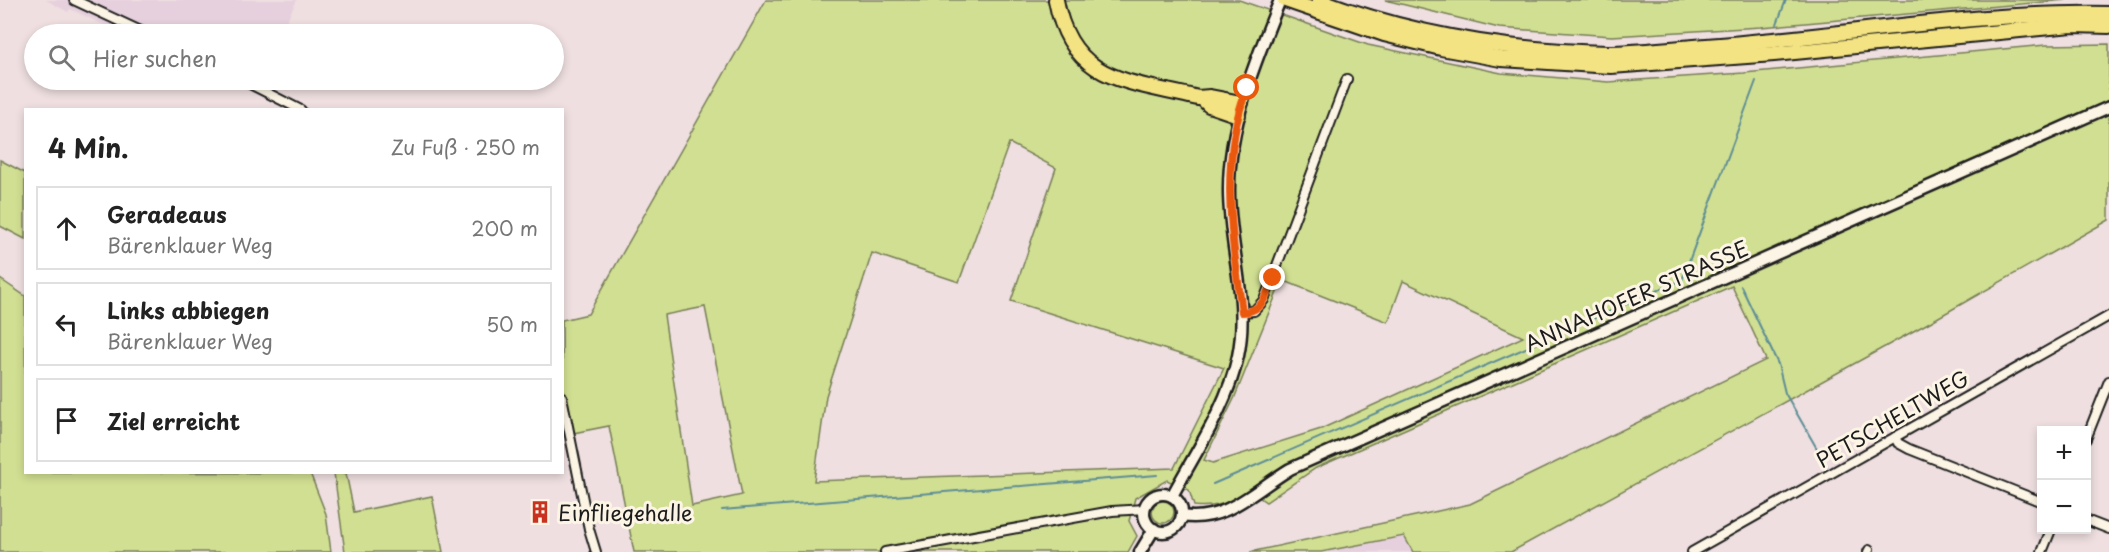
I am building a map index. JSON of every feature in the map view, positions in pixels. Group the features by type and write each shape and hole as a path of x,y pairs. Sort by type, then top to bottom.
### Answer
{"highway":[{"path":"1056,0 1070,43 1094,68 1113,77 1203,99 1209,105 1240,109"},
{"path":"1063,23 1065,0"},
{"path":"1285,0 1384,34 1442,48 1501,59 1611,66 1774,54 2072,25 2109,26"},
{"path":"1319,0 1388,22 1444,36 1497,45 1609,53 1772,42 1999,18 2065,13 2109,14"}],"street":[{"path":"74,0 126,24"},
{"path":"1172,496 1224,399 1238,354 1242,312 1230,224 1229,187 1240,109 1280,0"},
{"path":"1242,312 1254,311 1264,300 1347,79"},
{"path":"262,90 297,108"},
{"name":"ANNAHOFER STRASSE","path":"1182,516 1217,514 1234,507 1290,469 2109,107"},
{"name":"PETSCHELTWEG","path":"1692,552 2109,316"},
{"path":"2091,426 2109,381"},
{"path":"564,406 589,529 596,552"},
{"path":"1895,437 1898,443 1909,449 2037,500"},
{"path":"1155,496 1172,496 1180,504 1182,516 1176,526 1169,531 1154,529 1146,520 1145,509 1155,496"},
{"path":"885,552 1112,511 1145,509"},
{"path":"2091,522 2109,529"},
{"path":"1140,552 1154,529"},
{"path":"2042,552 2049,534"}],"shaded area":[{"path":"46,0 297,0 285,24 102,24 70,9 68,12"},
{"path":"1405,536 1413,552 1321,552"}],"green space":[{"path":"766,0 1239,0 1368,45 1501,73 1608,82 1744,73 2046,45 2109,44 2109,220 1930,322 1511,552 1413,552 1404,536 1321,552 1250,552 1470,504 1766,360 1732,286 1316,468 1266,502 1250,491 1217,505 1194,506 1189,490 1167,480 1135,498 1129,521 1137,536 1128,552 634,552 609,426 564,435 564,320 588,314","holes":["1009,143 1056,168 1011,301 1224,368 1174,468 814,481 826,396 872,253 959,282","1282,280 1388,322 1403,281 1523,337 1321,429 1213,463 1204,460 1234,399","705,307 742,495 692,506 664,315"]},
{"path":"1385,0 2066,0 1761,27 1612,36 1499,28"},
{"path":"0,160 24,172 24,238 0,226"},
{"path":"0,279 24,295 24,474 310,474 326,514 331,552 0,552"},
{"path":"334,474 346,474 354,512 432,496 443,552 345,552"},
{"path":"1163,501 1171,504 1174,512 1171,520 1163,523 1155,520 1152,512 1155,504"}],"waterway":[{"path":"1777,24 1786,0"},
{"path":"1213,484 1682,280 1756,81"},
{"path":"1741,286 1778,364 1785,393 1827,466"},
{"path":"722,510 1157,475"}],"place":[{"name":"Einfliegehalle","path":"540,512"}],"route":[{"path":"1247,88 1238,115 1229,187 1230,224 1242,312 1254,311 1262,304 1273,278"}]}
